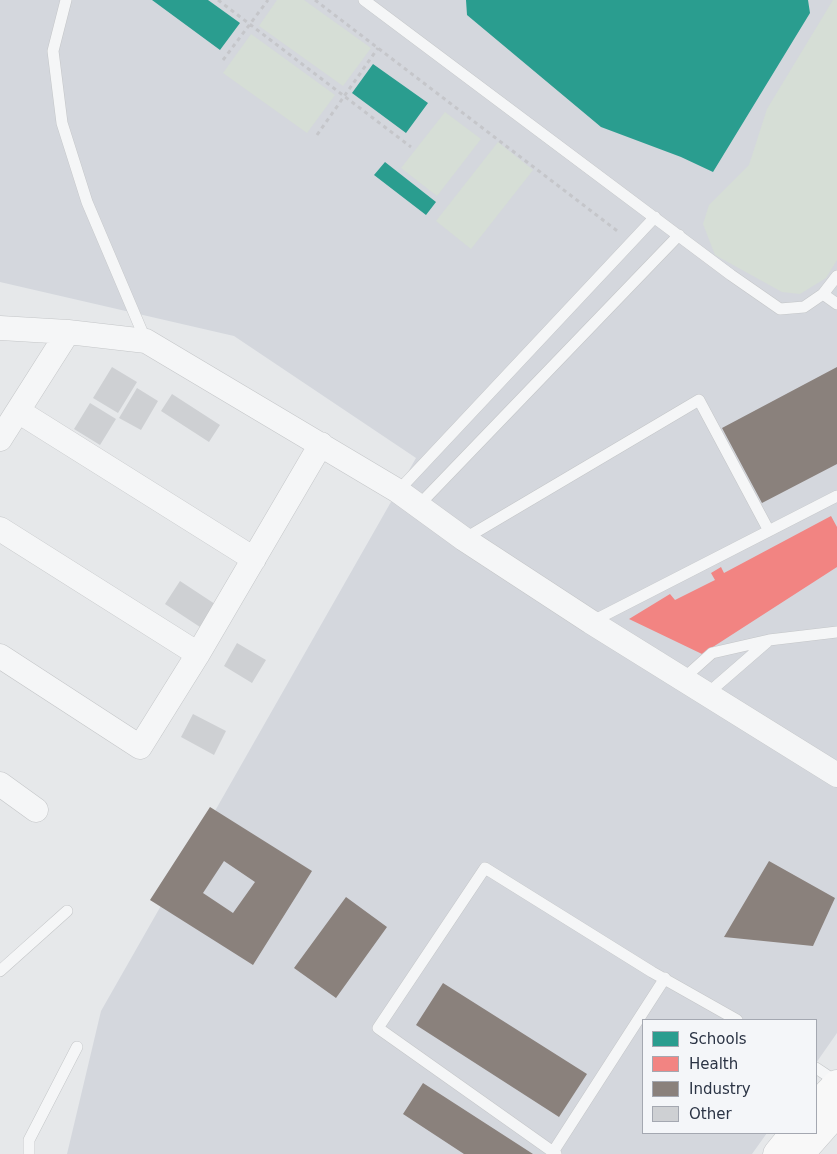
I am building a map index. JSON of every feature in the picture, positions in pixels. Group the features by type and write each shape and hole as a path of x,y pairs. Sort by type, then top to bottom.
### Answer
{"main road":[{"path":"817,1105 837,1083"},
{"path":"800,1154 837,1112"},
{"path":"777,1154 793,1134"}],"street":[{"path":"0,328 68,332 146,341 398,491 464,539 592,622 837,775"},
{"path":"0,439 68,332"},
{"path":"18,411 254,559"},
{"path":"0,656 140,747 198,654 321,444"},
{"path":"0,529 198,654"},
{"path":"0,784 36,810"}],"lane":[{"path":"66,0 53,51 62,123 87,202 146,341"},
{"path":"364,0 780,309 804,307 823,294 837,276"},
{"path":"398,491 655,217"},
{"path":"418,506 679,235"},
{"path":"823,294 837,304"},
{"path":"464,539 699,400 769,531"},
{"path":"592,622 837,496"},
{"path":"683,679 712,653 769,640 837,632"},
{"path":"707,694 769,640"},
{"path":"665,978 554,1153 378,1028 485,868 735,1019"},
{"path":"0,972 67,911"},
{"path":"29,1154 29,1140 77,1046"},
{"path":"817,1069 837,1083"}],"path":[{"path":"218,0 411,147"},
{"path":"223,60 268,0"},
{"path":"315,0 632,242"},
{"path":"317,135 378,48"}],"shaded area":[{"path":"0,0 837,0 837,1033 817,1062 817,1019 642,1019 642,1134 766,1134 752,1154 67,1154 101,1011 416,458 234,336 0,282"},
{"path":"277,0 304,0 371,48 343,86 259,26"},
{"path":"833,0 837,0 837,260 826,278 800,294 782,292 715,255 703,224 709,205 749,165 767,109"},
{"path":"251,34 335,95 307,133 223,73"},
{"path":"445,112 481,139 437,196 401,168"},
{"path":"498,142 533,170 471,249 436,221"}],"building: Schools":[{"path":"152,0 208,0 240,23 220,50"},
{"path":"466,0 808,0 810,13 713,172 681,157 601,127 467,15"},
{"path":"373,64 428,103 406,133 352,93"},
{"path":"385,162 436,202 426,215 374,175"}],"building: Health":[{"path":"831,516 837,527 837,567 702,654 629,619 670,594 675,600 715,580 711,573 721,567 724,573"}],"building: Industry":[{"path":"837,367 837,464 762,503 722,428"},
{"path":"210,807 312,871 253,965 150,900","holes":["224,861 255,882 233,913 203,893"]},
{"path":"769,861 835,898 813,946 724,937"},
{"path":"346,897 387,927 336,998 294,968"},
{"path":"443,983 587,1074 559,1117 416,1025"},
{"path":"423,1083 533,1154 464,1154 403,1114"}],"building: Other":[{"path":"112,367 137,382 118,413 93,398"},
{"path":"137,388 158,401 141,430 119,418"},
{"path":"172,394 220,425 209,442 161,411"},
{"path":"90,403 116,419 100,445 74,429"},
{"path":"180,581 215,604 200,627 165,604"},
{"path":"237,643 266,660 252,683 224,666"},
{"path":"193,714 226,731 214,755 181,737"}]}
